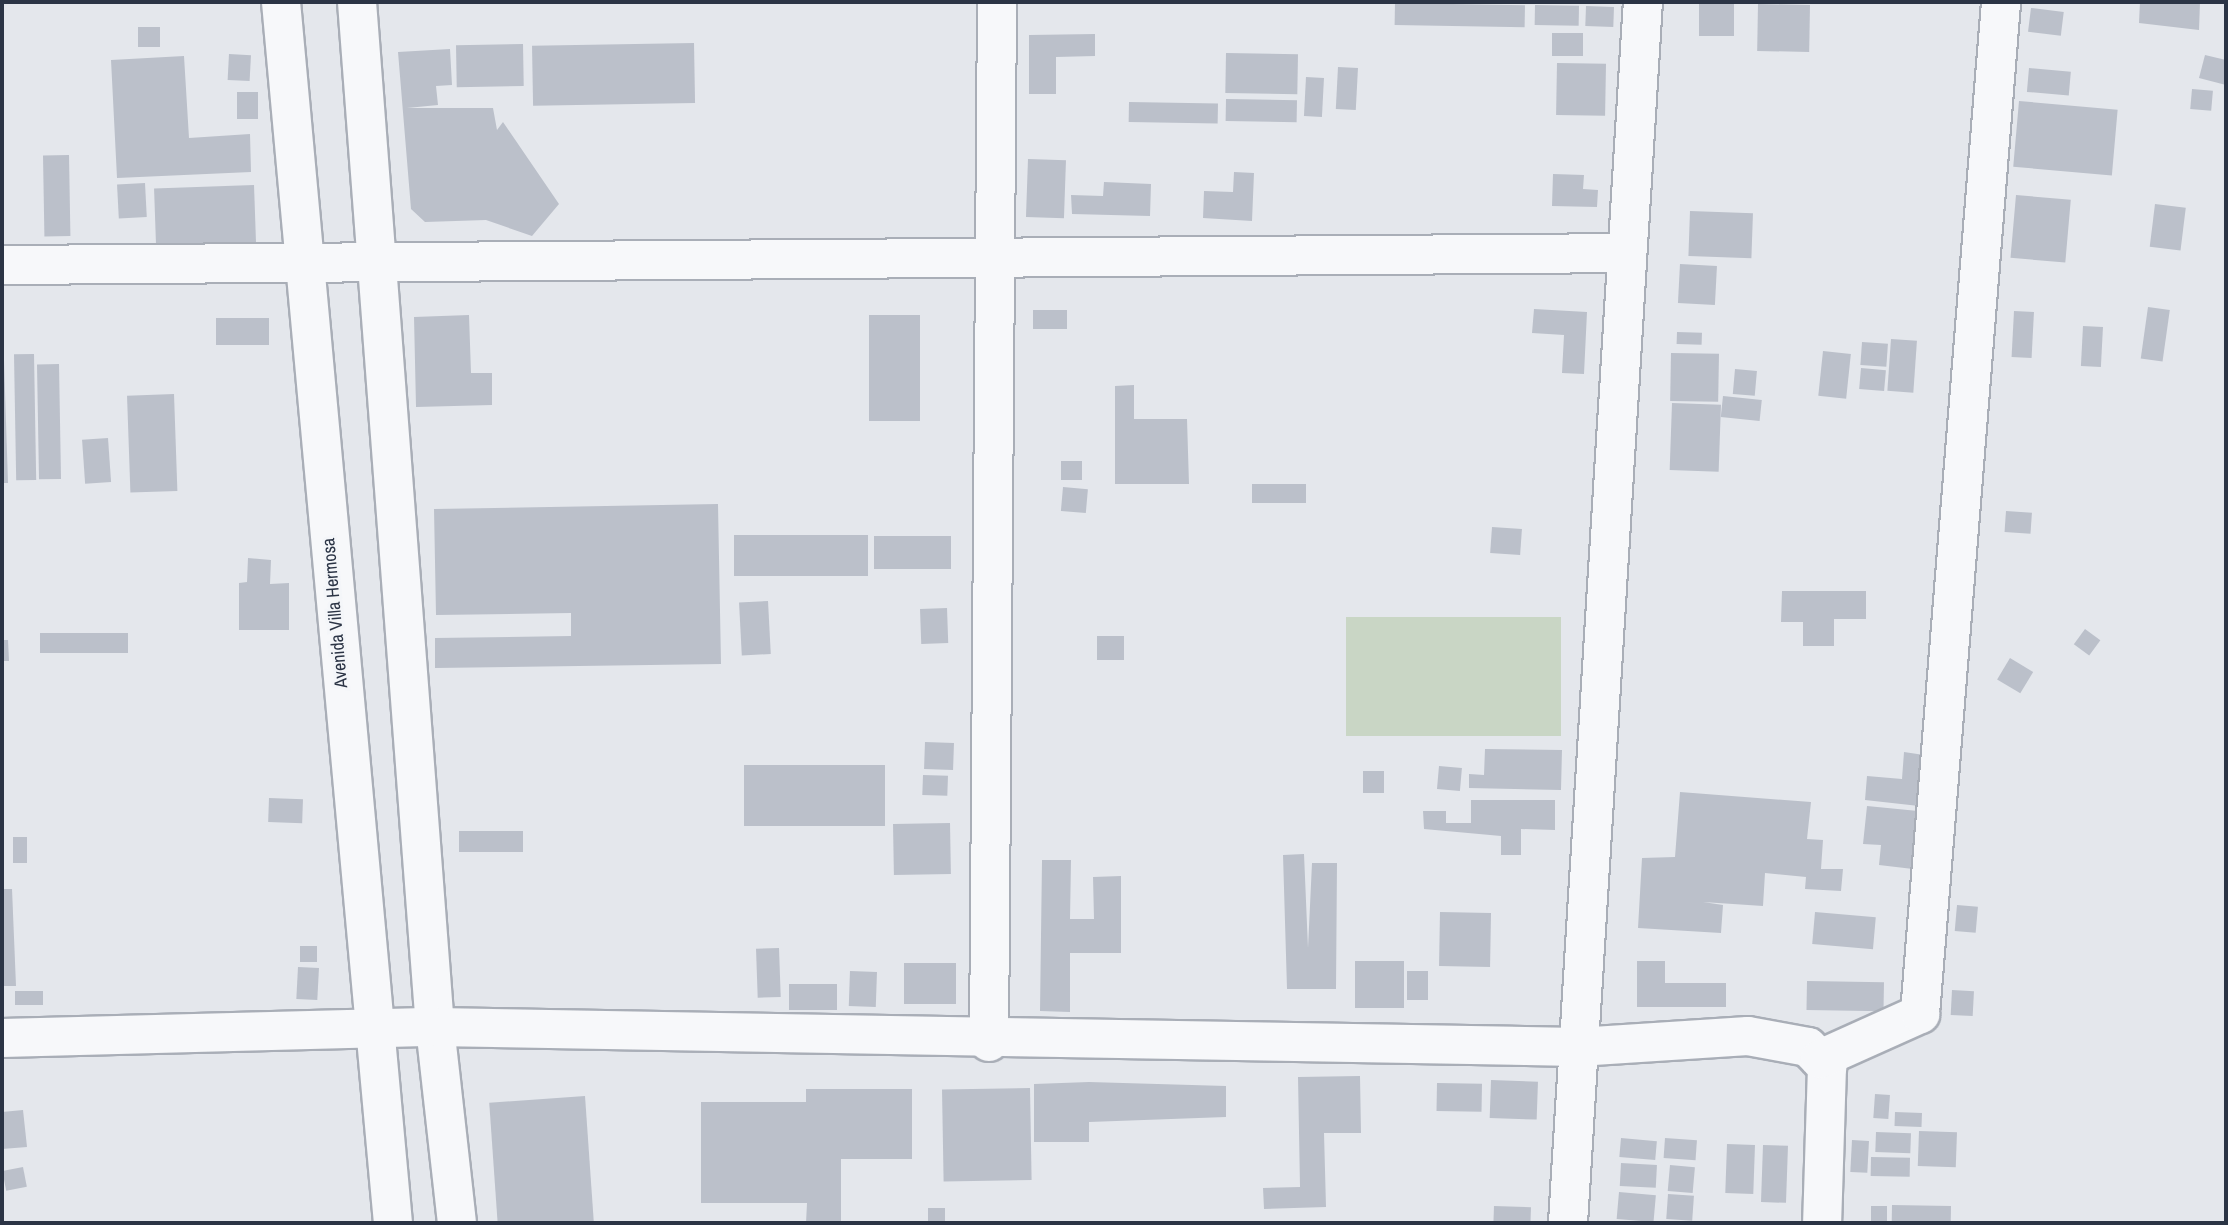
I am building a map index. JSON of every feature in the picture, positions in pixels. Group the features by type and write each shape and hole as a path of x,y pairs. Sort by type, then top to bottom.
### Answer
{"street":[{"name":"Avenida Villa Hermosa","path":"281,2 371,1027 393,1223"},
{"path":"357,2 381,260 435,1027 457,1223"},
{"path":"989,1042 997,2"},
{"path":"1568,1223 1623,253 1643,2"},
{"path":"1820,1059 1920,1014 2001,2"},
{"path":"2,265 381,260 997,259 1623,253"},
{"path":"2,1038 435,1027 989,1042 1577,1047 1748,1036 1808,1046 1827,1067 1822,1223"}],"green space":[{"path":"1346,617 1561,617 1561,736 1346,736"}],"building":[{"path":"1699,2 1734,2 1734,36 1699,36"},
{"path":"2140,2 2200,2 2199,30 2139,23"},
{"path":"1395,3 1525,5 1525,27 1395,25"},
{"path":"1758,4 1810,5 1809,52 1757,51"},
{"path":"1535,5 1579,6 1579,26 1535,25"},
{"path":"1586,6 1614,7 1613,27 1585,26"},
{"path":"2031,8 2064,12 2061,36 2028,32"},
{"path":"138,27 160,27 160,47 138,47"},
{"path":"1552,33 1583,33 1583,56 1552,56"},
{"path":"1095,34 1095,56 1056,57 1056,94 1029,94 1029,35"},
{"path":"694,43 695,103 533,106 532,46"},
{"path":"523,44 524,86 457,87 456,45"},
{"path":"450,49 452,85 436,86 438,105 407,108 493,108 497,130 503,122 559,204 532,236 486,220 425,222 411,209 398,52"},
{"path":"1226,53 1298,54 1297,94 1225,93"},
{"path":"229,54 251,55 250,81 228,80"},
{"path":"2205,55 2226,60 2226,85 2199,78"},
{"path":"184,56 189,138 250,134 251,172 117,178 111,60"},
{"path":"1557,63 1606,64 1605,116 1556,115"},
{"path":"1338,67 1358,68 1356,110 1336,109"},
{"path":"2029,68 2071,72 2069,96 2027,92"},
{"path":"1306,77 1324,78 1322,117 1304,116"},
{"path":"2192,89 2213,91 2211,111 2190,109"},
{"path":"237,92 258,92 258,119 237,119"},
{"path":"1226,99 1297,100 1297,122 1226,121"},
{"path":"2019,101 2118,110 2112,175 2013,167"},
{"path":"1129,102 1218,104 1218,124 1129,122"},
{"path":"43,155 69,155 70,236 44,236"},
{"path":"1028,159 1066,160 1064,218 1026,217"},
{"path":"1234,172 1254,173 1252,221 1203,218 1204,191 1233,192"},
{"path":"1553,174 1584,175 1583,189 1598,190 1597,207 1552,206"},
{"path":"1104,182 1151,184 1150,216 1072,214 1071,195 1103,196"},
{"path":"145,183 147,217 119,218 117,184"},
{"path":"254,185 256,244 156,247 154,188"},
{"path":"2016,195 2071,200 2065,263 2011,258"},
{"path":"2155,204 2186,208 2181,250 2150,247"},
{"path":"1690,211 1753,213 1751,258 1688,256"},
{"path":"1680,264 1717,266 1715,305 1678,303"},
{"path":"2148,307 2170,310 2163,362 2141,358"},
{"path":"1534,309 1587,312 1584,374 1562,373 1564,335 1532,333"},
{"path":"1033,310 1067,310 1067,329 1033,329"},
{"path":"2014,311 2034,312 2032,358 2012,357"},
{"path":"469,315 471,373 492,373 492,405 416,407 414,317"},
{"path":"869,315 920,315 920,421 869,421"},
{"path":"216,318 269,318 269,345 216,345"},
{"path":"2083,326 2103,327 2101,367 2081,366"},
{"path":"1677,332 1702,333 1702,345 1677,344"},
{"path":"1891,339 1917,341 1913,393 1887,391"},
{"path":"1862,342 1888,344 1886,367 1860,365"},
{"path":"1823,351 1851,354 1846,399 1818,396"},
{"path":"1671,353 1719,354 1718,402 1670,401"},
{"path":"14,354 34,354 36,480 16,480"},
{"path":"4,361 8,483 2,483"},
{"path":"37,364 59,364 61,479 39,479"},
{"path":"1861,368 1886,370 1884,391 1859,389"},
{"path":"1735,369 1757,371 1755,396 1733,394"},
{"path":"1134,385 1134,419 1187,419 1189,484 1115,484 1115,386"},
{"path":"174,394 177,491 130,493 127,396"},
{"path":"1723,396 1762,400 1760,421 1721,417"},
{"path":"1672,403 1721,405 1719,472 1670,470"},
{"path":"108,438 111,482 85,484 82,440"},
{"path":"1061,461 1082,461 1082,480 1061,480"},
{"path":"1252,484 1306,484 1306,503 1252,503"},
{"path":"1063,487 1088,489 1086,513 1061,511"},
{"path":"718,504 721,664 435,668 435,638 571,636 571,613 436,615 434,509"},
{"path":"2006,511 2032,513 2030,534 2005,532"},
{"path":"1492,527 1522,529 1520,555 1490,553"},
{"path":"734,535 868,535 868,576 734,576"},
{"path":"874,536 951,536 951,569 874,569"},
{"path":"248,558 271,560 270,584 289,583 289,630 239,630 239,583 247,582"},
{"path":"1782,591 1866,591 1866,619 1834,619 1834,646 1803,646 1803,622 1781,622"},
{"path":"768,601 771,654 742,655 739,603"},
{"path":"947,608 948,643 921,644 920,609"},
{"path":"2085,629 2100,640 2089,656 2074,644"},
{"path":"40,633 128,633 128,653 40,653"},
{"path":"1097,636 1124,636 1124,660 1097,660"},
{"path":"2,640 8,640 9,661 2,661"},
{"path":"2010,658 2033,672 2020,693 1997,679"},
{"path":"925,742 954,743 953,770 924,769"},
{"path":"1485,749 1562,750 1561,790 1469,788 1469,774 1484,775"},
{"path":"1904,752 1924,755 1919,806 1865,800 1867,776 1902,779"},
{"path":"744,765 885,765 885,826 744,826"},
{"path":"1439,766 1462,768 1460,791 1437,789"},
{"path":"1363,771 1384,771 1384,793 1363,793"},
{"path":"923,775 948,776 947,796 922,795"},
{"path":"1680,792 1811,802 1807,839 1823,840 1821,869 1843,869 1841,891 1805,889 1806,877 1765,873 1763,906 1703,902 1723,905 1721,933 1638,928 1642,858 1675,857"},
{"path":"269,798 303,799 302,823 268,822"},
{"path":"1471,800 1555,800 1555,830 1521,829 1521,855 1501,855 1501,836 1424,829 1423,811 1446,811 1446,823 1471,823"},
{"path":"1867,806 1918,811 1913,869 1879,865 1881,845 1863,844"},
{"path":"950,823 951,874 894,875 893,824"},
{"path":"459,831 523,831 523,852 459,852"},
{"path":"13,837 27,837 27,863 13,863"},
{"path":"1304,854 1308,948 1312,863 1337,863 1336,989 1287,989 1283,855"},
{"path":"1042,860 1071,860 1070,919 1094,919 1093,877 1121,876 1121,953 1070,953 1070,1012 1040,1011"},
{"path":"2,889 12,889 16,986 2,986"},
{"path":"1957,905 1978,907 1976,933 1955,931"},
{"path":"1440,912 1491,913 1490,967 1439,966"},
{"path":"1815,912 1876,917 1873,949 1812,944"},
{"path":"300,946 317,946 317,962 300,962"},
{"path":"779,948 781,997 758,998 756,949"},
{"path":"1355,961 1404,961 1404,1008 1355,1008"},
{"path":"1637,961 1665,961 1665,983 1726,983 1726,1007 1637,1007"},
{"path":"904,963 956,963 956,1004 904,1004"},
{"path":"298,967 319,968 317,1000 296,999"},
{"path":"850,971 877,972 876,1007 849,1006"},
{"path":"1407,971 1428,971 1428,1000 1407,1000"},
{"path":"1807,981 1884,982 1883,1011 1806,1010"},
{"path":"789,984 837,984 837,1010 789,1010"},
{"path":"1952,990 1974,991 1973,1016 1951,1015"},
{"path":"15,991 43,991 43,1005 15,1005"},
{"path":"1360,1076 1361,1133 1324,1133 1326,1207 1264,1209 1263,1188 1300,1187 1298,1077"},
{"path":"1491,1080 1538,1082 1537,1120 1490,1118"},
{"path":"1089,1082 1226,1086 1226,1117 1089,1122 1089,1142 1034,1142 1034,1084"},
{"path":"1437,1083 1482,1084 1482,1112 1437,1111"},
{"path":"1030,1088 1032,1180 944,1182 942,1090"},
{"path":"806,1089 912,1089 912,1159 841,1159 841,1223 806,1223 807,1203 701,1203 701,1102 806,1102"},
{"path":"1875,1094 1890,1095 1888,1119 1873,1118"},
{"path":"585,1096 594,1223 498,1223 489,1103"},
{"path":"23,1110 27,1147 2,1149 2,1112"},
{"path":"1895,1112 1922,1113 1921,1127 1895,1126"},
{"path":"1919,1131 1957,1132 1956,1167 1918,1166"},
{"path":"1876,1132 1911,1133 1910,1153 1875,1152"},
{"path":"1621,1138 1657,1141 1655,1160 1619,1157"},
{"path":"1665,1138 1697,1140 1696,1160 1664,1158"},
{"path":"1852,1140 1869,1141 1867,1173 1850,1172"},
{"path":"1727,1144 1755,1145 1753,1194 1725,1193"},
{"path":"1763,1145 1788,1146 1786,1203 1761,1202"},
{"path":"1871,1157 1910,1158 1910,1177 1871,1176"},
{"path":"1621,1163 1657,1165 1656,1188 1620,1186"},
{"path":"1670,1165 1695,1167 1693,1193 1668,1191"},
{"path":"23,1167 27,1187 6,1191 2,1171"},
{"path":"1619,1192 1656,1195 1654,1222 1617,1219"},
{"path":"1668,1194 1694,1196 1692,1221 1666,1219"},
{"path":"1892,1205 1951,1206 1951,1223 1892,1223"},
{"path":"1494,1206 1531,1207 1530,1223 1493,1223"},
{"path":"1871,1206 1887,1206 1887,1223 1871,1223"},
{"path":"928,1208 945,1208 945,1223 928,1223"}]}
